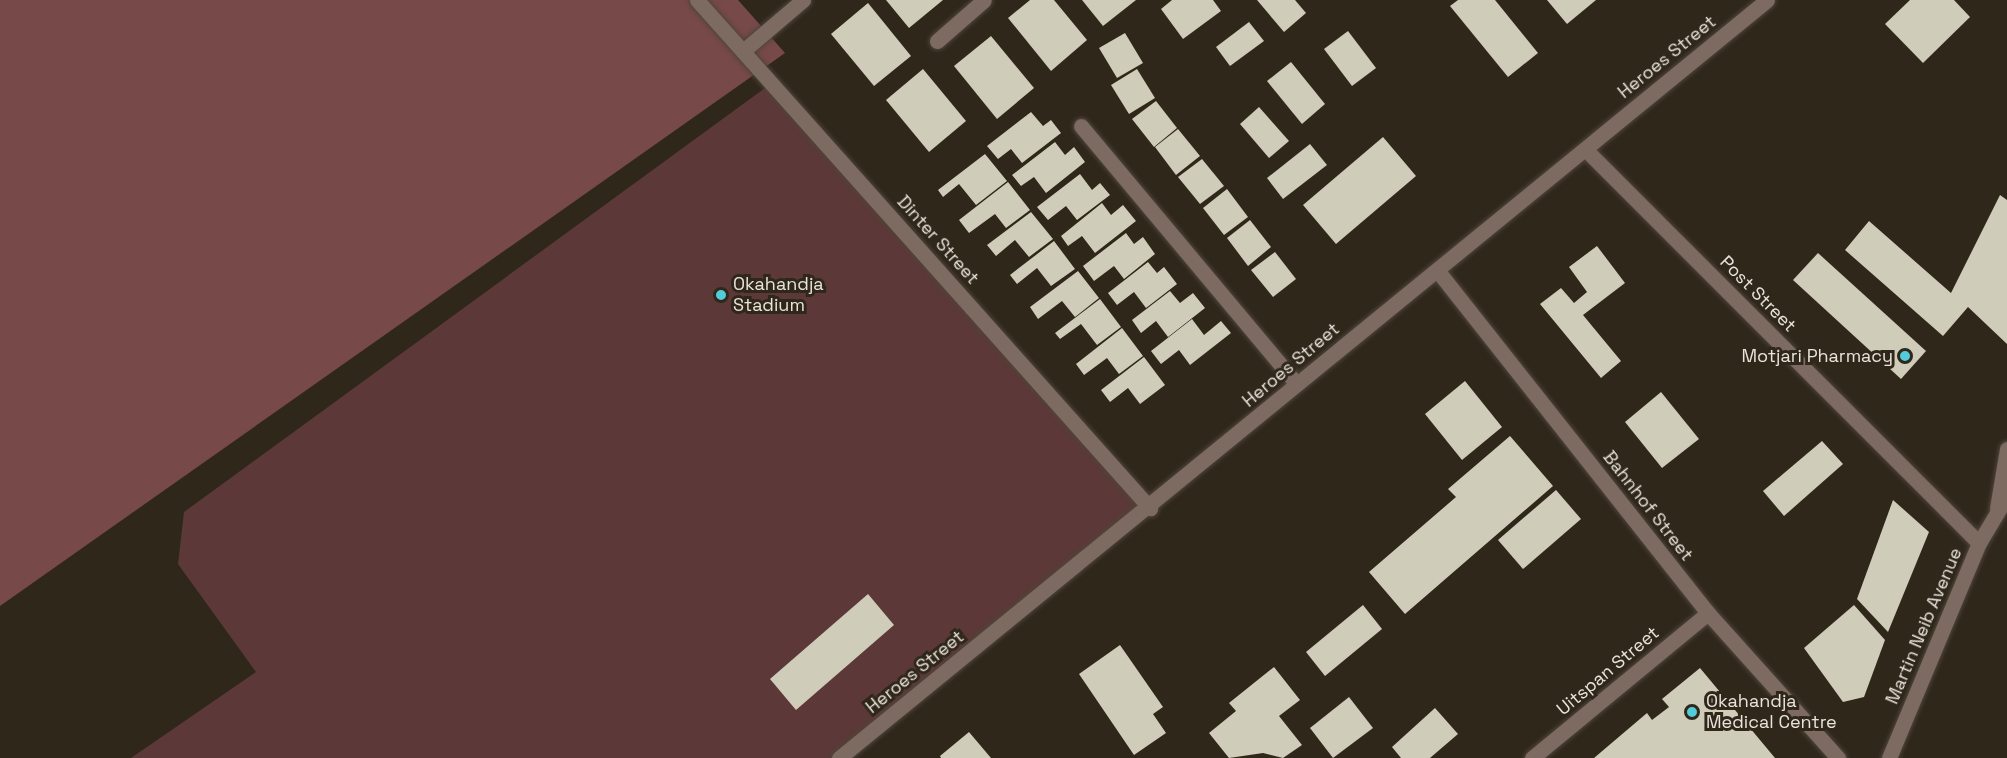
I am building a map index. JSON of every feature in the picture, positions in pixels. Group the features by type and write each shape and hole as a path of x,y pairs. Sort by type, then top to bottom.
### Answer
{"street":[{"name":"Dinter Street","path":"697,0 1150,508"},
{"path":"743,51 803,0"},
{"path":"937,41 984,0"},
{"name":"Heroes Street","path":"839,758 1150,508 1767,0"},
{"path":"1081,126 1298,384"},
{"name":"Post Street","path":"1585,149 1980,543"},
{"name":"Bahnhof Street","path":"1437,270 1708,613 1838,758"},
{"name":"Martin Neib Avenue","path":"1997,511 2007,449"},
{"name":"Martin Neib Avenue","path":"1889,758 1980,543 2007,496"},
{"name":"Uitspan Street","path":"1532,758 1708,613"}],"shaded area":[{"path":"0,0 738,0 785,53 0,606"},
{"name":"Okahandja Stadium","path":"772,83 1150,508 839,758 131,758 256,672 178,564 184,512"}],"building":[{"path":"886,0 943,0 909,28"},
{"path":"1030,0 1054,0 1087,40 1051,71 1008,18"},
{"path":"1082,0 1136,0 1103,26"},
{"path":"1172,0 1213,0 1221,11 1183,39 1161,9"},
{"path":"1257,0 1295,0 1306,13 1284,32"},
{"path":"1458,0 1495,0 1538,53 1508,77 1450,6"},
{"path":"1547,0 1596,0 1567,24"},
{"path":"1910,0 1954,0 1970,17 1923,63 1885,24"},
{"path":"868,3 911,56 874,86 831,34"},
{"path":"1249,22 1264,41 1230,66 1216,47"},
{"path":"1348,31 1376,68 1352,86 1324,49"},
{"path":"1125,33 1143,63 1117,78 1099,48"},
{"path":"991,36 1034,88 997,119 954,66"},
{"path":"1291,62 1325,104 1302,124 1267,81"},
{"path":"923,69 966,121 929,152 886,100"},
{"path":"1137,69 1155,98 1129,114 1111,85"},
{"path":"1156,101 1177,128 1154,147 1132,119"},
{"path":"1259,107 1289,141 1269,158 1240,124"},
{"path":"1031,112 1043,126 1051,120 1061,133 1022,163 1011,149 998,159 987,146"},
{"path":"1178,129 1200,156 1176,175 1155,147"},
{"path":"1383,137 1416,176 1336,244 1303,205"},
{"path":"1055,142 1065,155 1074,147 1085,162 1046,193 1034,177 1021,186 1012,175"},
{"path":"1310,144 1327,165 1283,199 1267,178"},
{"path":"985,154 1007,181 976,205 959,184 943,197 938,190"},
{"path":"1202,159 1224,186 1200,204 1178,177"},
{"path":"1080,174 1092,190 1100,183 1110,195 1077,220 1066,206 1048,220 1037,207"},
{"path":"1008,182 1030,210 1006,228 995,214 969,233 959,220"},
{"path":"1227,189 1248,217 1224,235 1203,208"},
{"path":"2000,195 2007,200 2007,344 1968,307 1943,336 1845,250 1869,221 1951,293"},
{"path":"1102,203 1111,215 1123,205 1136,221 1095,253 1082,236 1068,246 1061,236"},
{"path":"1031,212 1053,239 1029,257 1015,240 996,256 987,245"},
{"path":"1250,220 1271,247 1248,266 1227,238"},
{"path":"1126,233 1134,244 1143,237 1155,254 1124,279 1114,266 1094,281 1083,266"},
{"path":"1054,241 1075,269 1051,286 1037,268 1017,284 1010,275"},
{"path":"1597,246 1625,283 1583,315 1621,361 1601,378 1540,304 1561,288 1574,303 1587,292 1569,267"},
{"path":"1275,252 1296,279 1273,297 1251,270"},
{"path":"1818,253 1926,351 1901,379 1793,280"},
{"path":"1148,262 1157,273 1164,267 1177,284 1146,308 1134,292 1117,305 1108,293"},
{"path":"1078,271 1099,298 1075,317 1062,301 1038,319 1030,307"},
{"path":"1170,291 1180,303 1193,293 1205,308 1168,337 1156,321 1141,333 1132,320"},
{"path":"1100,299 1121,327 1097,345 1081,324 1060,339 1055,333"},
{"path":"1192,319 1204,335 1221,321 1231,333 1190,365 1179,350 1161,364 1151,351"},
{"path":"1122,328 1143,356 1119,374 1107,358 1084,375 1076,364"},
{"path":"1144,357 1165,385 1140,404 1128,388 1110,402 1101,390"},
{"path":"1465,381 1502,427 1462,460 1425,414"},
{"path":"1661,392 1699,439 1662,468 1625,422"},
{"path":"1510,436 1553,486 1405,614 1369,572 1456,497 1448,489"},
{"path":"1822,441 1843,464 1784,516 1763,491"},
{"path":"1556,490 1581,519 1523,569 1498,540"},
{"path":"1893,500 1929,532 1888,632 1857,599"},
{"path":"868,594 894,625 796,710 770,679"},
{"path":"1363,605 1382,629 1325,676 1306,652"},
{"path":"1854,605 1885,640 1864,697 1843,702 1804,648"},
{"path":"1120,645 1163,707 1153,714 1166,733 1134,755 1079,674"},
{"path":"1274,667 1300,700 1279,716 1302,745 1283,758 1263,753 1229,758 1209,733 1236,711 1229,703"},
{"name":"Okahandja Medical Centre","path":"1700,668 1775,758 1594,758 1647,713 1652,720 1669,707 1662,699"},
{"path":"1349,697 1373,728 1333,758 1310,728"},
{"path":"1435,708 1458,734 1430,758 1401,758 1392,747"},
{"path":"969,732 991,758 941,758 940,756"}],"place":[{"name":"Okahandja Stadium","path":"721,295"},
{"name":"Motjari Pharmacy","path":"1905,356"},
{"name":"Okahandja Medical Centre","path":"1692,712"}]}
